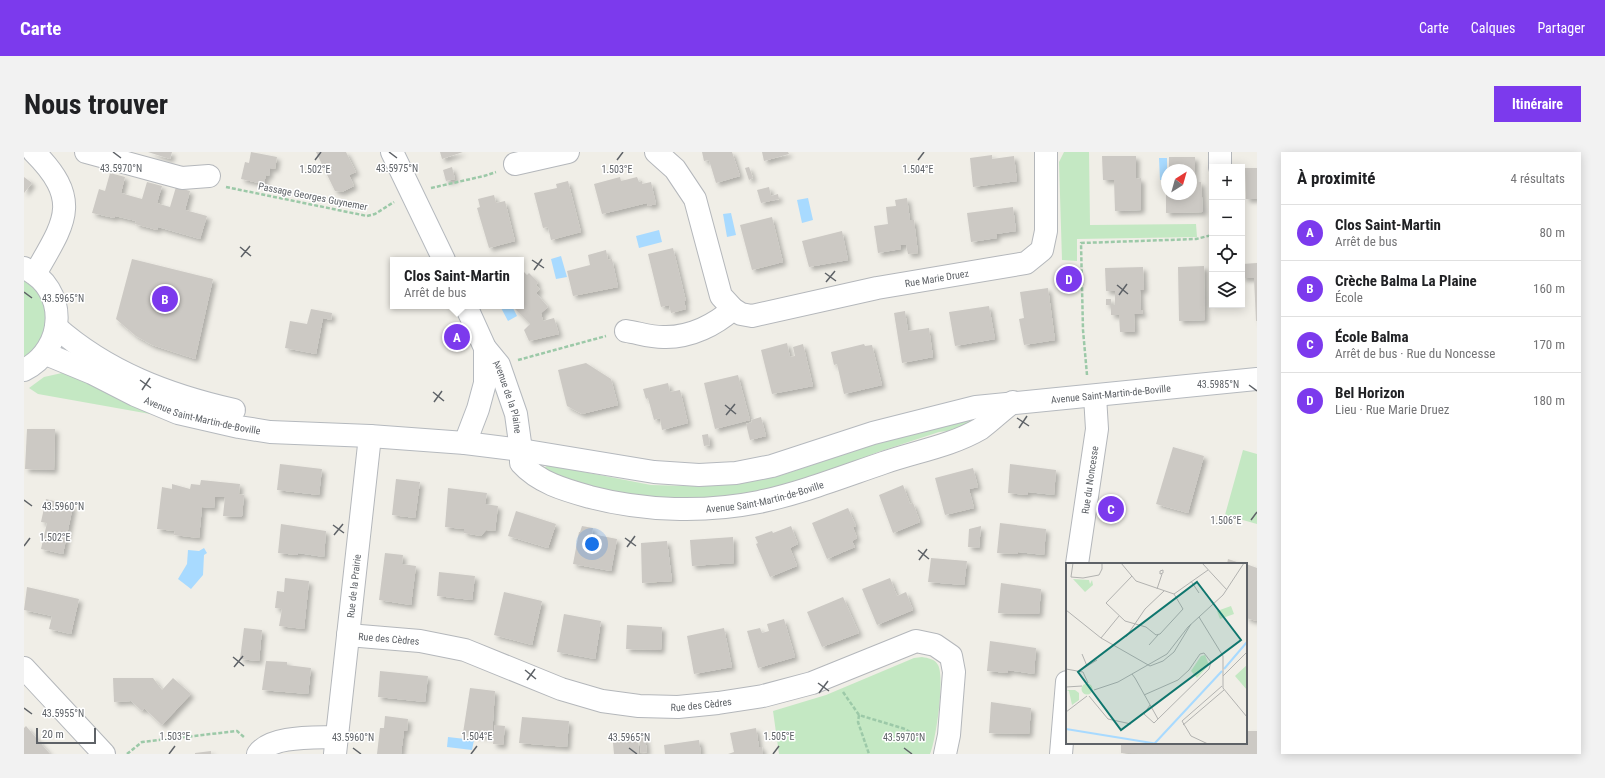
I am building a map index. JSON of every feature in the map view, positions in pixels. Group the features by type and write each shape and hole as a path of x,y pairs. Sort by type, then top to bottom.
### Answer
{"street":[{"path":"24,370 46,354 56,327 56,307 53,297 48,289 29,271 59,232 64,212 63,195 58,181 50,168 34,152"},
{"path":"86,152 116,156 182,178 209,176"},
{"path":"392,152 442,257"},
{"path":"515,164 568,152"},
{"name":"Rue Marie Druez","path":"656,152 675,169 695,199 721,296 733,309 741,314 752,316 877,288 1026,263 1042,250 1046,231 1046,152"},
{"path":"1220,152 1220,164"},
{"name":"Avenue de la Plaine","path":"467,309 485,348 499,365 516,414 521,450"},
{"path":"626,331 666,337 688,333 707,328 719,321 733,309"},
{"name":"Avenue Saint-Martin-de-Boville","path":"56,327 77,344 109,365 141,382 183,398 271,419 370,436"},
{"name":"Avenue de la Plaine","path":"465,443 478,409 485,383 485,348"},
{"name":"Avenue Saint-Martin-de-Boville","path":"46,354 92,373 135,395 178,413 270,432 370,436 465,443 521,450 654,472 699,475 736,473 772,466 927,418 976,407 1013,402 1095,396 1257,379"},
{"name":"Rue du Noncesse","path":"1077,563 1097,429 1095,396"},
{"name":"Avenue Saint-Martin-de-Boville","path":"521,450 521,463 531,474 545,482 578,494 606,501 638,506 686,509 757,502 788,494 945,444 980,429 1013,402"},
{"name":"Rue de la Prairie","path":"258,753 269,743 276,741 336,745 370,436"},
{"name":"Rue des Cèdres","path":"348,635 420,640 465,650 568,691 602,701 639,706 678,706 726,702 770,694 812,683 916,641 935,645 951,656 954,672 950,735 946,754"},
{"path":"24,668 104,754"},
{"path":"1061,754 1066,694"}],"path":[{"name":"Passage Georges Guynemer","path":"209,176 225,186 367,216 375,214 410,192 484,176 515,164"},
{"path":"1084,354 1081,243 1196,239 1209,236"},
{"path":"520,359 626,331"},
{"path":"833,675 847,700 859,715 905,729 946,754"},
{"path":"859,715 858,722 869,754"},
{"path":"127,754 142,742 237,731 258,753"}],"green space":[{"path":"1064,152 1089,152 1090,225 1196,224 1197,237 1077,239 1077,261 1062,260 1059,162"},
{"path":"24,279 34,287 41,297 45,308 46,318 40,340 33,350 24,358"},
{"path":"62,373 76,376 167,417 38,394 29,388 44,377"},
{"path":"975,418 977,422 973,428 939,432 878,452 800,482 767,491 688,501 582,489 543,469 548,465 651,485 689,486 731,484 782,475 929,426"},
{"path":"1243,450 1257,454 1257,524 1225,515"},
{"path":"922,657 935,661 940,672 941,682 935,736 930,754 779,754 773,711 826,695 914,658"}],"water":[{"path":"1159,158 1167,158 1167,164 1161,164 1160,180"},
{"path":"808,198 813,220 802,223 797,200"},
{"path":"731,213 736,235 727,237 723,214"},
{"path":"659,230 662,242 639,248 636,236"},
{"path":"561,256 567,277 556,279 551,259"},
{"path":"502,309 514,309 517,316 508,321"},
{"path":"204,548 207,553 204,555 203,575 191,589 178,579 187,564 188,550 199,551"},
{"path":"448,737 474,740 472,750 447,747"}],"building":[{"path":"148,152 172,152 170,159"},
{"path":"251,152 277,157 275,169 270,168 269,176 266,175 264,184 241,179 245,162 249,163"},
{"path":"316,152 346,152 356,172 349,175 354,186 342,192 335,191"},
{"path":"440,152 463,152 442,159"},
{"path":"702,152 732,152 740,176 716,183 709,160 704,161"},
{"path":"762,152 788,152 789,154 764,161"},
{"path":"992,155 992,159 1014,156 1017,181 973,187 970,158"},
{"path":"1102,156 1136,156 1136,179 1141,178 1141,210 1115,211 1114,180 1103,180"},
{"path":"1169,157 1195,157 1195,164 1169,164"},
{"path":"452,167 455,179 446,181 443,170"},
{"path":"749,167 753,178 749,180 745,168"},
{"path":"1245,168 1257,168 1257,199 1246,199"},
{"path":"110,173 125,177 121,193 142,199 147,182 162,186 157,203 170,207 176,187 190,191 185,210 207,216 200,239 158,227 157,230 135,224 136,221 92,213 99,189 105,191"},
{"path":"24,177 32,183 24,193"},
{"path":"620,177 621,181 637,177 639,182 642,181 642,184 651,182 656,204 648,206 647,203 602,214 594,184"},
{"path":"568,181 581,232 551,240 548,227 543,228 534,193 557,188 556,184"},
{"path":"1197,182 1201,182 1203,212 1166,213 1166,200 1197,200"},
{"path":"769,187 771,196 778,194 779,199 761,203 757,190"},
{"path":"494,195 496,203 505,201 515,241 489,248 477,208 480,207 478,199"},
{"path":"907,198 910,220 914,220 918,253 908,254 906,245 900,245 901,249 878,253 874,226 888,224 886,207 896,206 895,200"},
{"path":"1013,207 1016,231 996,234 997,238 971,242 967,213"},
{"path":"772,217 783,262 752,270 740,225"},
{"path":"842,231 848,260 809,267 802,241"},
{"path":"673,248 686,301 684,301 686,309 671,313 669,305 661,307 648,254"},
{"path":"606,250 608,260 612,259 618,287 573,296 567,271 590,265 588,255"},
{"path":"132,259 213,279 195,359 152,345 136,336 116,319"},
{"path":"1257,263 1257,321 1254,278 1245,278 1245,264"},
{"path":"1204,266 1205,320 1179,321 1178,267"},
{"path":"1143,267 1144,290 1140,290 1141,310 1143,314 1134,314 1135,332 1120,332 1119,315 1111,315 1111,305 1115,305 1115,291 1106,291 1105,268"},
{"path":"524,272 527,275 529,273 538,282 536,285 540,289 536,293 548,307 541,313 543,321 554,318 559,334 529,341 524,330 530,324 515,309 524,309"},
{"path":"1076,272 1076,285 1063,286 1063,273"},
{"path":"1048,288 1055,340 1024,345 1019,319 1024,318 1020,292"},
{"path":"1106,299 1111,299 1111,305 1106,305"},
{"path":"989,306 995,339 955,346 949,312"},
{"path":"311,309 332,313 331,320 323,318 316,354 285,348 290,321 307,324"},
{"path":"905,311 908,331 929,328 933,357 902,363 894,313"},
{"path":"787,343 790,357 795,356 793,347 803,344 813,386 772,394 761,350"},
{"path":"864,344 865,346 872,345 882,385 844,394 837,364 834,365 831,352"},
{"path":"586,363 611,379 618,405 582,414 567,406 558,370"},
{"path":"738,375 750,420 715,429 704,383"},
{"path":"668,383 670,392 680,390 688,423 662,430 660,418 654,420 648,398 646,399 643,389"},
{"path":"761,417 766,436 750,440 746,424 752,422 751,420"},
{"path":"27,429 55,429 54,470 25,469"},
{"path":"708,434 710,445 704,446 702,435"},
{"path":"1173,447 1204,456 1188,513 1156,504"},
{"path":"280,464 322,469 319,495 277,490"},
{"path":"1010,464 1056,470 1054,495 1028,492 1027,495 1008,493"},
{"path":"973,468 978,487 969,489 974,508 945,515 935,478"},
{"path":"396,479 420,482 415,518 392,515"},
{"path":"201,480 240,484 239,494 244,495 242,517 223,516 225,497 215,497 214,508 202,507 199,538 174,535 175,531 157,529 162,487 172,489 172,484 190,489 191,484 200,485"},
{"path":"903,485 910,504 913,503 920,522 893,533 879,495"},
{"path":"448,488 487,493 485,504 498,506 495,531 486,530 481,536 464,533 464,529 445,527"},
{"path":"46,499 73,506 63,554 41,549 47,523 41,522"},
{"path":"848,508 856,526 853,527 857,538 852,541 855,547 827,559 812,523"},
{"path":"516,511 556,524 548,548 508,536"},
{"path":"1000,523 1046,529 1044,555 1018,552 1018,554 997,553"},
{"path":"281,524 326,531 324,557 298,553 297,555 278,553"},
{"path":"582,526 593,528 592,534 617,539 611,571 573,564 579,532"},
{"path":"791,526 798,544 790,548 797,566 770,577 756,544 758,543 755,537 772,531 773,533"},
{"path":"981,526 979,548 968,547 969,529"},
{"path":"733,537 734,563 692,566 690,540"},
{"path":"667,541 672,581 642,583 641,543"},
{"path":"385,553 403,555 402,564 416,566 411,605 379,600"},
{"path":"931,558 967,561 964,585 928,582"},
{"path":"1228,559 1240,563 1227,563"},
{"path":"1247,564 1257,568 1257,621 1247,618"},
{"path":"439,572 475,576 472,600 437,596"},
{"path":"285,578 309,581 304,629 279,626 282,609 275,608 277,591 284,592"},
{"path":"890,578 897,596 906,592 913,610 877,625 862,589"},
{"path":"1001,583 1041,589 1039,614 998,613"},
{"path":"27,587 79,599 71,634 49,629 52,616 24,610"},
{"path":"504,592 542,601 532,645 494,635"},
{"path":"843,597 859,633 822,647 807,612"},
{"path":"564,614 601,621 595,659 557,652"},
{"path":"784,619 795,657 758,668 747,631 760,628 762,633 769,631 767,624"},
{"path":"627,625 662,627 661,650 626,649"},
{"path":"244,628 262,630 259,661 240,659"},
{"path":"724,628 732,667 694,674 687,636"},
{"path":"990,641 1036,648 1034,674 1008,670 1008,673 987,671"},
{"path":"266,661 287,662 287,665 311,668 308,694 262,690"},
{"path":"380,671 428,676 425,702 378,697"},
{"path":"113,678 153,678 162,690 173,678 191,694 162,725 144,708 142,711 131,701 114,702"},
{"path":"470,688 495,691 492,737 463,733"},
{"path":"991,702 1031,708 1029,734 989,733"},
{"path":"385,716 408,719 407,731 404,731 401,754 377,754 380,728 384,728"},
{"path":"522,717 569,721 567,747 519,743"},
{"path":"495,725 505,726 503,745 493,744"},
{"path":"26,726 50,754 24,754 24,728"},
{"path":"756,728 759,747 762,747 763,754 728,754 734,752 730,733"},
{"path":"1247,731 1257,731 1257,754 1121,753 1121,744 1247,744"},
{"path":"645,737 647,752 641,753 639,738"},
{"path":"638,739 639,754 614,754 613,743"},
{"path":"699,740 701,754 665,754 664,745"},
{"path":"211,751 211,754 195,754 195,753"}],"place":[{"name":"Bel Horizon","path":"1069,279"},
{"name":"Crèche Balma La Plaine","path":"165,299"},
{"name":"Clos Saint-Martin","path":"457,337"},
{"name":"École Balma","path":"1111,509"}]}
